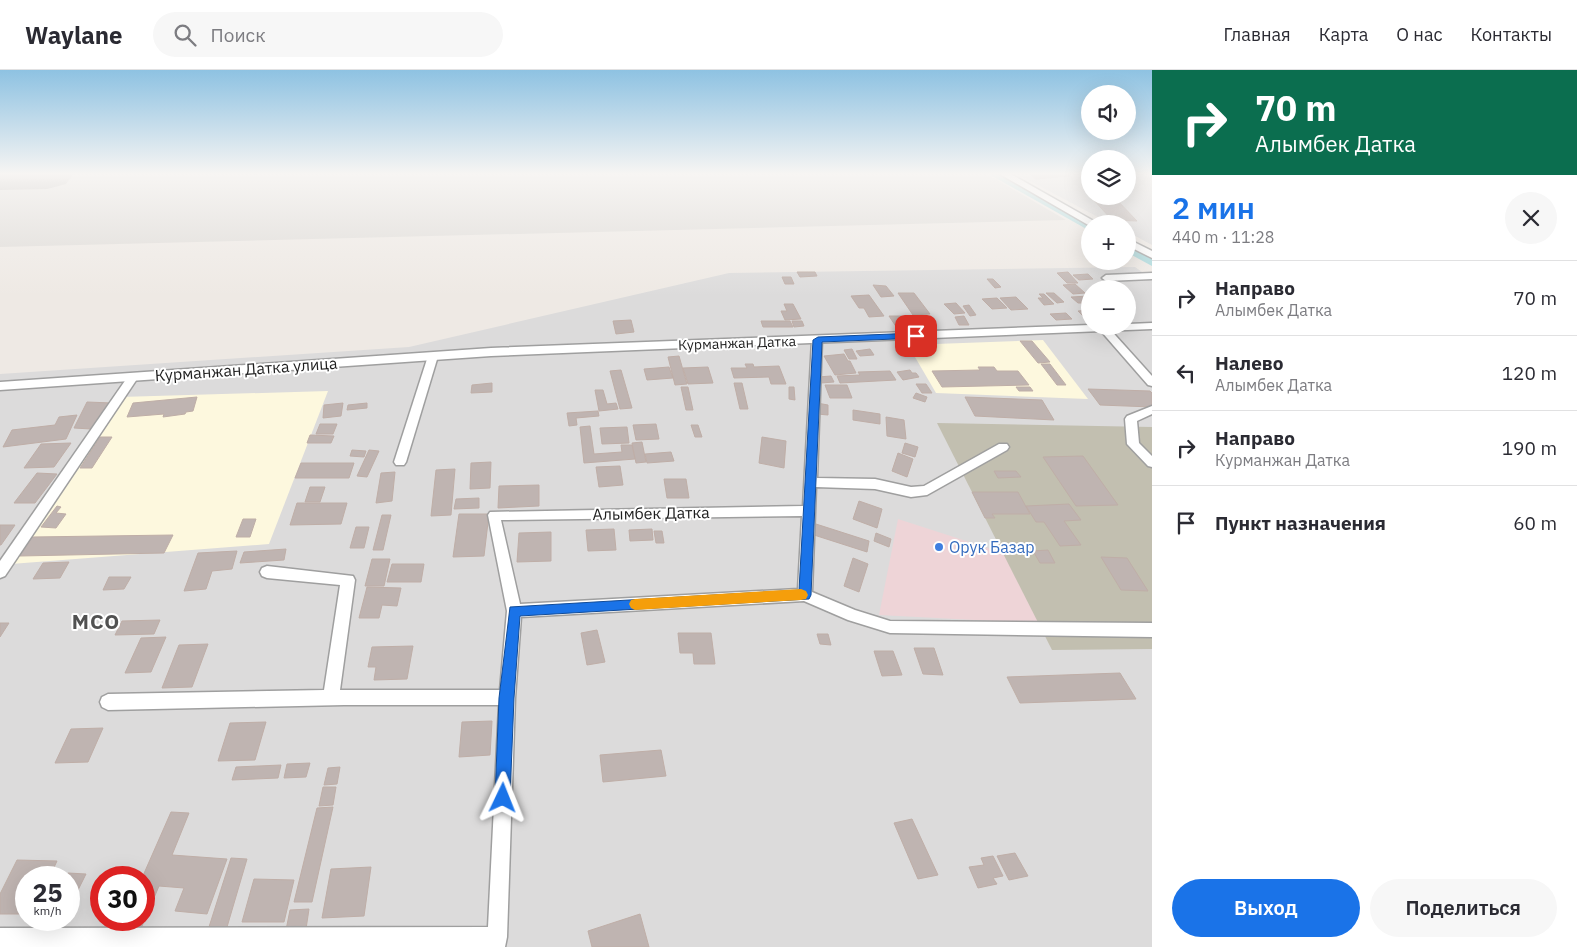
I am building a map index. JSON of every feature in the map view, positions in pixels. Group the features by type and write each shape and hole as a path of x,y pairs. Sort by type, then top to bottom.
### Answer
{"street":[{"path":"1136,246 1152,255"},
{"path":"1106,278 1152,276"},
{"name":"Курманжан Датка","path":"1136,327 1152,326"},
{"name":"Курманжан Датка","path":"491,352 1081,329"},
{"path":"1109,335 1152,383"},
{"path":"805,595 818,340"},
{"name":"Курманжан Датка улица","path":"0,386 491,352"},
{"path":"400,462 433,356"},
{"path":"0,572 133,377"},
{"path":"1152,410 1131,419 1133,444 1152,463"},
{"path":"810,482 875,484 911,492 927,490 1003,447"},
{"name":"Алымбек Датка","path":"514,611 494,515 808,511"},
{"path":"267,572 348,580 331,698"},
{"path":"0,938 496,942 506,698 514,611 805,595 853,616 890,627 1152,630"},
{"path":"108,702 331,698 506,698"}],"shaded area":[{"path":"0,214 1056,214 1066,220 0,247"},
{"path":"1092,214 1152,214 1152,245 1136,236 1136,215"},
{"path":"1081,268 1081,270 1136,270 1136,268 1152,279 1152,947 0,947 0,374 409,347 729,273"},
{"path":"1043,340 1088,399 936,393 908,345"},
{"path":"328,391 269,544 11,564 120,397"},
{"path":"937,423 1152,427 1152,649 1052,650"},
{"name":"Орук Базар","path":"898,519 1071,575 1128,628 879,615"}],"building":[{"path":"1106,214 1130,214 1131,215"},
{"path":"797,272 815,272 817,276 800,277"},
{"path":"1068,272 1078,283 1067,283 1057,273"},
{"path":"1088,274 1093,279 1079,280 1073,275"},
{"path":"782,277 791,277 794,284 785,284"},
{"path":"987,279 993,279 1001,287 995,288"},
{"path":"1075,284 1081,289 1081,293 1073,294 1063,285"},
{"path":"873,285 886,286 894,296 881,297"},
{"path":"898,293 914,293 930,314 913,315"},
{"path":"1046,293 1054,293 1064,302 1057,303"},
{"path":"1039,294 1044,294 1054,304 1044,305 1038,298 1043,298"},
{"path":"869,295 884,316 869,317 864,308 859,308 851,296"},
{"path":"1081,296 1081,303 1078,303 1071,297"},
{"path":"1016,297 1028,309 1011,310 1000,298"},
{"path":"997,298 1007,308 992,309 982,299"},
{"path":"956,303 965,313 954,314 944,304"},
{"path":"784,304 793,304 801,319 785,320 781,311 787,311"},
{"path":"969,305 976,315 970,316 963,306"},
{"path":"1066,313 1072,319 1056,320 1050,314"},
{"path":"889,316 901,316 904,321 912,320 917,328 897,328"},
{"path":"964,316 969,325 959,325 955,317"},
{"path":"631,320 634,332 616,334 613,321"},
{"path":"761,321 790,321 793,327 763,327"},
{"path":"792,321 802,321 804,326 794,327"},
{"path":"1020,341 1032,341 1050,362 1038,363"},
{"path":"852,349 857,359 849,359 844,350"},
{"path":"870,349 874,355 860,356 856,351"},
{"path":"844,354 856,373 835,375 824,356"},
{"path":"679,356 687,384 675,385 668,357"},
{"path":"745,364 753,364 754,367 779,366 786,384 771,384 769,377 734,378 731,368 747,368"},
{"path":"1041,364 1050,364 1066,385 1057,385"},
{"path":"669,367 673,378 647,380 644,369"},
{"path":"708,367 713,383 688,384 683,368"},
{"path":"978,367 994,367 997,371 1018,371 1029,385 942,387 932,371 980,370"},
{"path":"621,370 632,408 620,409 610,371"},
{"path":"910,370 919,377 903,380 897,372"},
{"path":"890,371 896,380 840,383 837,376 860,375 858,372"},
{"path":"831,376 834,382 821,383 818,377"},
{"path":"492,383 492,392 471,393 472,385"},
{"path":"734,383 742,383 748,409 740,409"},
{"path":"916,384 926,384 932,393 922,393"},
{"path":"825,385 847,385 852,398 830,398"},
{"path":"681,387 688,387 693,410 686,410"},
{"path":"789,387 794,387 795,400 789,399"},
{"path":"1016,387 1030,387 1033,391 1019,391"},
{"path":"1088,389 1150,391 1152,393 1152,407 1100,405"},
{"path":"595,390 603,390 607,404 616,403 618,409 599,411"},
{"path":"916,393 927,397 925,402 913,398"},
{"path":"197,397 193,411 186,412 185,414 163,417 164,414 127,417 133,403"},
{"path":"965,397 1042,400 1054,420 975,416"},
{"path":"87,402 112,403 91,429 74,428"},
{"path":"343,403 341,416 323,418 324,405"},
{"path":"367,403 367,408 347,410 348,405"},
{"path":"817,403 828,405 828,415 817,414"},
{"path":"853,410 880,414 880,424 853,420"},
{"path":"598,411 599,416 576,418 577,425 569,426 567,413"},
{"path":"77,415 66,439 3,447 12,430 55,425 59,417"},
{"path":"886,417 904,420 906,439 887,436"},
{"path":"320,424 337,424 333,434 316,434"},
{"path":"656,424 659,439 636,440 633,425"},
{"path":"691,425 698,425 702,437 695,437"},
{"path":"590,426 594,454 622,452 621,445 632,445 635,459 584,463 580,427"},
{"path":"627,427 629,443 602,444 600,428"},
{"path":"310,435 334,436 331,443 307,443"},
{"path":"100,437 112,437 92,468 80,468"},
{"path":"762,437 786,441 784,468 759,463"},
{"path":"642,442 646,462 636,463 632,443"},
{"path":"71,443 54,467 24,468 41,444"},
{"path":"905,443 918,447 915,457 902,453"},
{"path":"352,450 366,451 364,457 350,456"},
{"path":"369,450 379,451 367,477 357,476"},
{"path":"671,452 674,461 647,463 645,454"},
{"path":"898,453 913,459 907,477 892,471"},
{"path":"1083,456 1118,505 1076,506 1043,457"},
{"path":"491,462 490,488 470,489 471,463"},
{"path":"301,463 354,463 349,478 295,478"},
{"path":"620,466 623,485 599,487 596,467"},
{"path":"455,469 451,515 431,516 436,470"},
{"path":"994,471 1016,471 1021,477 998,478"},
{"path":"395,472 392,501 376,503 381,473"},
{"path":"37,473 57,474 35,503 14,503"},
{"path":"664,479 686,479 689,498 667,498"},
{"path":"539,485 539,506 498,508 499,486"},
{"path":"310,487 325,487 320,502 305,502"},
{"path":"972,492 1018,492 1030,514 992,514 995,518 985,518"},
{"path":"479,498 479,508 454,509 456,499"},
{"path":"859,501 882,509 877,528 853,519"},
{"path":"297,503 347,503 341,524 290,525"},
{"path":"1069,504 1081,520 1064,521 1081,545 1060,546 1044,522 1036,522 1026,506"},
{"path":"57,506 61,507 56,513 66,514 56,528 41,527"},
{"path":"459,514 489,514 484,556 453,557"},
{"path":"382,515 391,515 383,550 373,550"},
{"path":"243,519 256,519 250,537 236,537"},
{"path":"816,524 869,541 867,552 814,535"},
{"path":"0,525 15,525 1,545 0,545"},
{"path":"356,527 369,527 364,548 350,548"},
{"path":"614,529 616,550 588,551 586,530"},
{"path":"652,529 653,540 630,541 629,530"},
{"path":"654,531 662,531 664,543 656,543"},
{"path":"551,532 551,561 517,562 519,533"},
{"path":"876,533 891,539 889,547 874,541"},
{"path":"173,535 164,553 20,556 32,537"},
{"path":"286,549 284,560 240,563 244,552"},
{"path":"1048,550 1055,563 1040,563 1033,551"},
{"path":"237,551 232,569 212,571 206,589 184,591 198,553"},
{"path":"1101,557 1127,558 1148,591 1121,590"},
{"path":"853,558 868,564 859,592 844,586"},
{"path":"372,559 390,559 384,586 365,586"},
{"path":"69,562 60,578 33,579 43,563"},
{"path":"392,564 424,564 421,582 387,582"},
{"path":"109,577 131,577 124,589 103,590"},
{"path":"367,587 401,588 397,606 382,605 379,618 359,618"},
{"path":"160,620 154,634 115,635 122,621"},
{"path":"0,623 9,623 0,637"},
{"path":"597,630 605,662 587,665 581,633"},
{"path":"678,633 711,633 715,664 694,664 693,653 680,653"},
{"path":"817,634 828,634 831,645 820,644"},
{"path":"166,637 151,672 125,673 141,638"},
{"path":"208,644 192,687 162,688 179,645"},
{"path":"413,646 407,679 374,680 376,667 368,667 372,647"},
{"path":"914,648 934,648 943,675 923,674"},
{"path":"874,651 893,651 902,675 882,676"},
{"path":"1120,673 1136,699 1020,703 1007,677"},
{"path":"492,721 490,755 459,757 462,722"},
{"path":"266,722 255,760 218,761 230,723"},
{"path":"103,728 88,762 55,763 71,729"},
{"path":"661,750 666,776 603,782 600,755"},
{"path":"310,763 306,777 284,778 287,764"},
{"path":"281,765 278,778 232,780 236,767"},
{"path":"340,767 337,784 324,785 328,768"},
{"path":"323,787 336,787 333,805 319,806"},
{"path":"333,807 312,902 294,902 317,808"},
{"path":"171,812 189,813 172,855 227,859 207,914 175,911 184,888 159,886 155,895 155,866 147,866"},
{"path":"912,819 938,875 918,879 894,823"},
{"path":"1015,853 1028,876 1009,880 997,856"},
{"path":"993,856 1003,876 993,878 997,884 978,888 969,867 984,865 981,858"},
{"path":"231,858 247,859 227,927 209,927"},
{"path":"17,860 57,861 55,866 15,866 15,914 0,914 0,894"},
{"path":"371,867 364,916 322,918 331,869"},
{"path":"80,874 86,874 80,886"},
{"path":"254,879 294,880 284,922 242,922"},
{"path":"309,909 306,929 286,930 290,910"},
{"path":"640,914 649,947 592,947 588,931"}],"waterway":[{"path":"1065,214 1081,223"},
{"path":"1136,254 1152,263"}],"slow traffic":[{"path":"635,604 801,595"}],"place":[{"name":"Орук Базар","path":"939,547"}],"district":[{"name":"МСО","path":"96,621"}],"route":[{"path":"503,798 506,698 514,611 805,595 818,340 916,336"}]}
